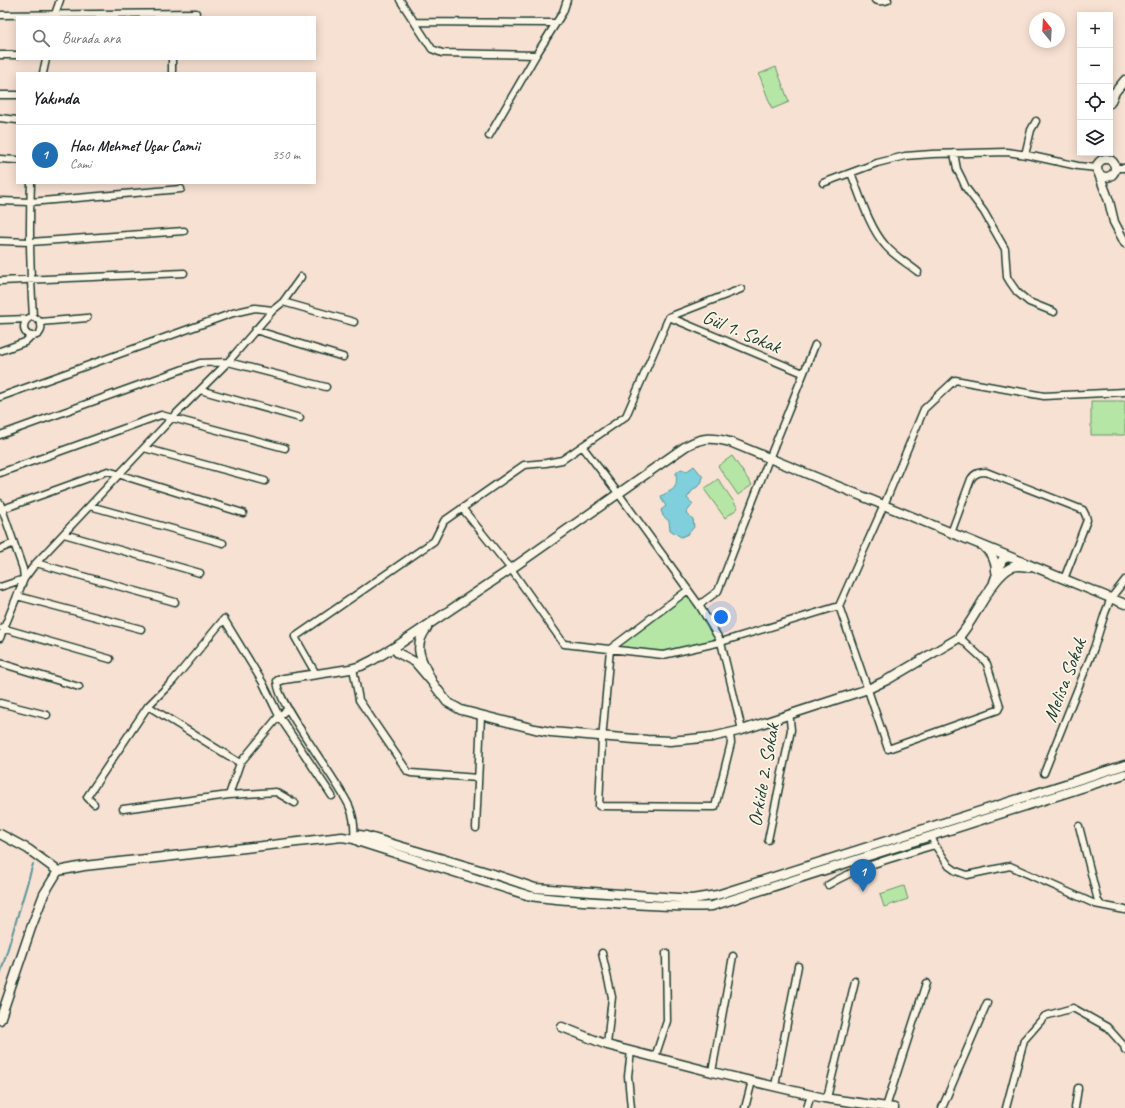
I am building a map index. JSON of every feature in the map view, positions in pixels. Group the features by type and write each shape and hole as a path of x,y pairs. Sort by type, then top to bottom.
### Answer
{"street":[{"path":"54,16 60,0"},
{"path":"400,0 432,49 442,53 536,54"},
{"path":"488,136 536,54 563,12 567,0"},
{"path":"875,0 884,2 888,0"},
{"path":"0,15 54,16 196,13"},
{"path":"415,22 555,24"},
{"path":"0,55 16,55"},
{"path":"43,72 46,60"},
{"path":"172,60 172,72"},
{"path":"1113,96 1125,80"},
{"path":"0,95 16,95"},
{"path":"0,118 16,120"},
{"path":"1025,155 1031,130 1036,121"},
{"path":"823,183 877,163 905,156 954,153 1006,152 1025,155 1098,171 1101,176 1107,178 1110,177 1115,170 1125,168"},
{"path":"954,153 958,169 966,188 984,212 1004,250 1007,277 1010,282 1017,292 1029,302 1054,312"},
{"path":"1109,156 1114,164 1115,170 1110,183 1109,201"},
{"path":"1102,157 1099,163 1098,171 1109,201 1114,222 1125,243"},
{"path":"0,159 16,160"},
{"path":"851,172 876,233 895,255 918,272"},
{"path":"31,184 31,318"},
{"path":"0,201 30,202 182,189"},
{"path":"0,241 30,242 184,231"},
{"path":"0,281 184,273"},
{"path":"0,638 2,628 24,579 36,563 173,417 228,362 273,310 282,302 301,277"},
{"path":"316,674 295,637 434,541 444,521 524,465 562,460 626,416 669,317 741,289"},
{"path":"282,302 354,322"},
{"path":"0,397 233,313 255,308 273,310"},
{"name":"Gül 1. Sokak","path":"669,317 803,374"},
{"path":"31,318 24,323 26,333 31,336"},
{"path":"0,320 31,318 40,322 87,318"},
{"path":"0,351 25,342 31,336 40,333 42,327 40,322"},
{"path":"255,330 343,357"},
{"path":"699,605 718,591 815,345"},
{"path":"0,435 200,363 228,362 326,387"},
{"path":"959,637 987,664 1000,706 998,710 888,749 839,606 884,505 924,409 954,380 1044,396 1125,392"},
{"path":"200,390 300,418"},
{"path":"0,473 161,414 285,448"},
{"path":"354,838 355,827 350,808 341,789 288,710 277,685 278,681 353,668 373,660 430,624 686,446 696,441 703,439 717,439 730,442 1125,604"},
{"path":"582,446 699,605 721,642 742,730"},
{"path":"144,448 264,481"},
{"path":"1,510 108,471 242,513"},
{"path":"951,533 972,479 974,475 981,472 986,472 1083,510 1086,520 1064,579"},
{"path":"0,503 1,510 23,569 24,579"},
{"path":"90,506 223,543"},
{"path":"462,508 511,569 564,644 663,655 721,642 839,606"},
{"path":"64,534 200,573"},
{"path":"0,549 14,544"},
{"path":"981,545 994,558 996,574"},
{"path":"990,590 1002,560 1008,557 1012,558"},
{"path":"36,563 175,602"},
{"path":"393,648 398,653 415,662 447,702 461,710 551,732 670,740 692,739 742,730 875,686 943,648 964,633 990,590 999,578 1009,569 1019,566 1035,567"},
{"path":"0,587 24,579"},
{"name":"Melisa Sokak","path":"1044,773 1094,648 1111,598 1125,580"},
{"path":"688,590 610,650 602,736 600,806 715,807 731,743 730,733"},
{"path":"17,596 141,629"},
{"path":"94,804 87,797 148,706 172,682 224,619 263,683 279,716 332,796"},
{"path":"419,653 419,644 422,635 430,624"},
{"path":"2,628 110,659"},
{"path":"401,643 414,643 416,645 423,665 432,682"},
{"path":"0,663 79,687"},
{"path":"353,668 358,700 408,772 478,778"},
{"path":"0,703 47,715"},
{"path":"148,706 240,763"},
{"path":"229,795 240,763 279,716 288,710"},
{"name":"Orkide 2. Sokak","path":"768,840 791,730 789,715"},
{"path":"476,828 481,716"},
{"path":"0,834 28,849 58,871 84,866 249,847 354,838 359,835 494,874 535,888 692,899 718,895 1125,765"},
{"path":"354,838 360,842 530,896 642,905 695,907 712,906 1125,774"},
{"path":"123,809 229,795 276,792 295,803"},
{"path":"1079,826 1098,901 1101,905"},
{"path":"931,836 935,845 949,866 956,871 968,875 1010,866 1096,904 1125,910"},
{"path":"828,885 840,878 874,864 935,845"},
{"path":"0,1020 44,894 58,871"},
{"path":"737,889 740,897"},
{"path":"602,953 612,997 607,1045"},
{"path":"655,1057 667,1021 666,953"},
{"path":"712,1072 733,956"},
{"path":"775,1086 798,966"},
{"path":"827,1098 855,981"},
{"path":"562,1027 607,1045 712,1072 860,1105 890,1107 926,983"},
{"path":"942,1108 987,1003"},
{"path":"1006,1108 1024,1040 1045,1016 1073,1008 1107,1027 1124,1046 1125,1050"},
{"path":"630,1108 628,1076 631,1051"},
{"path":"745,1108 752,1081"},
{"path":"1075,1108 1078,1088"},
{"path":"807,1108 812,1095"}],"green space":[{"path":"776,67 789,102 772,109 759,74"},
{"path":"1091,401 1125,401 1125,435 1091,435"},
{"path":"732,456 752,485 738,495 718,466"},
{"path":"718,479 738,508 725,518 704,489"},
{"path":"688,590 721,642 663,655 610,649"},
{"path":"904,886 908,899 884,907 880,894"}],"water":[{"path":"694,466 703,477 701,484 693,490 687,498 693,504 686,513 693,519 694,527 688,534 681,537 670,530 669,521 663,516 661,510 666,506 661,496 674,488 676,483 676,473 681,469 687,471"}],"waterway":[{"path":"0,975 33,864"}],"place":[{"name":"Hacı Mehmet Uçar Camii","path":"863,892"}]}
